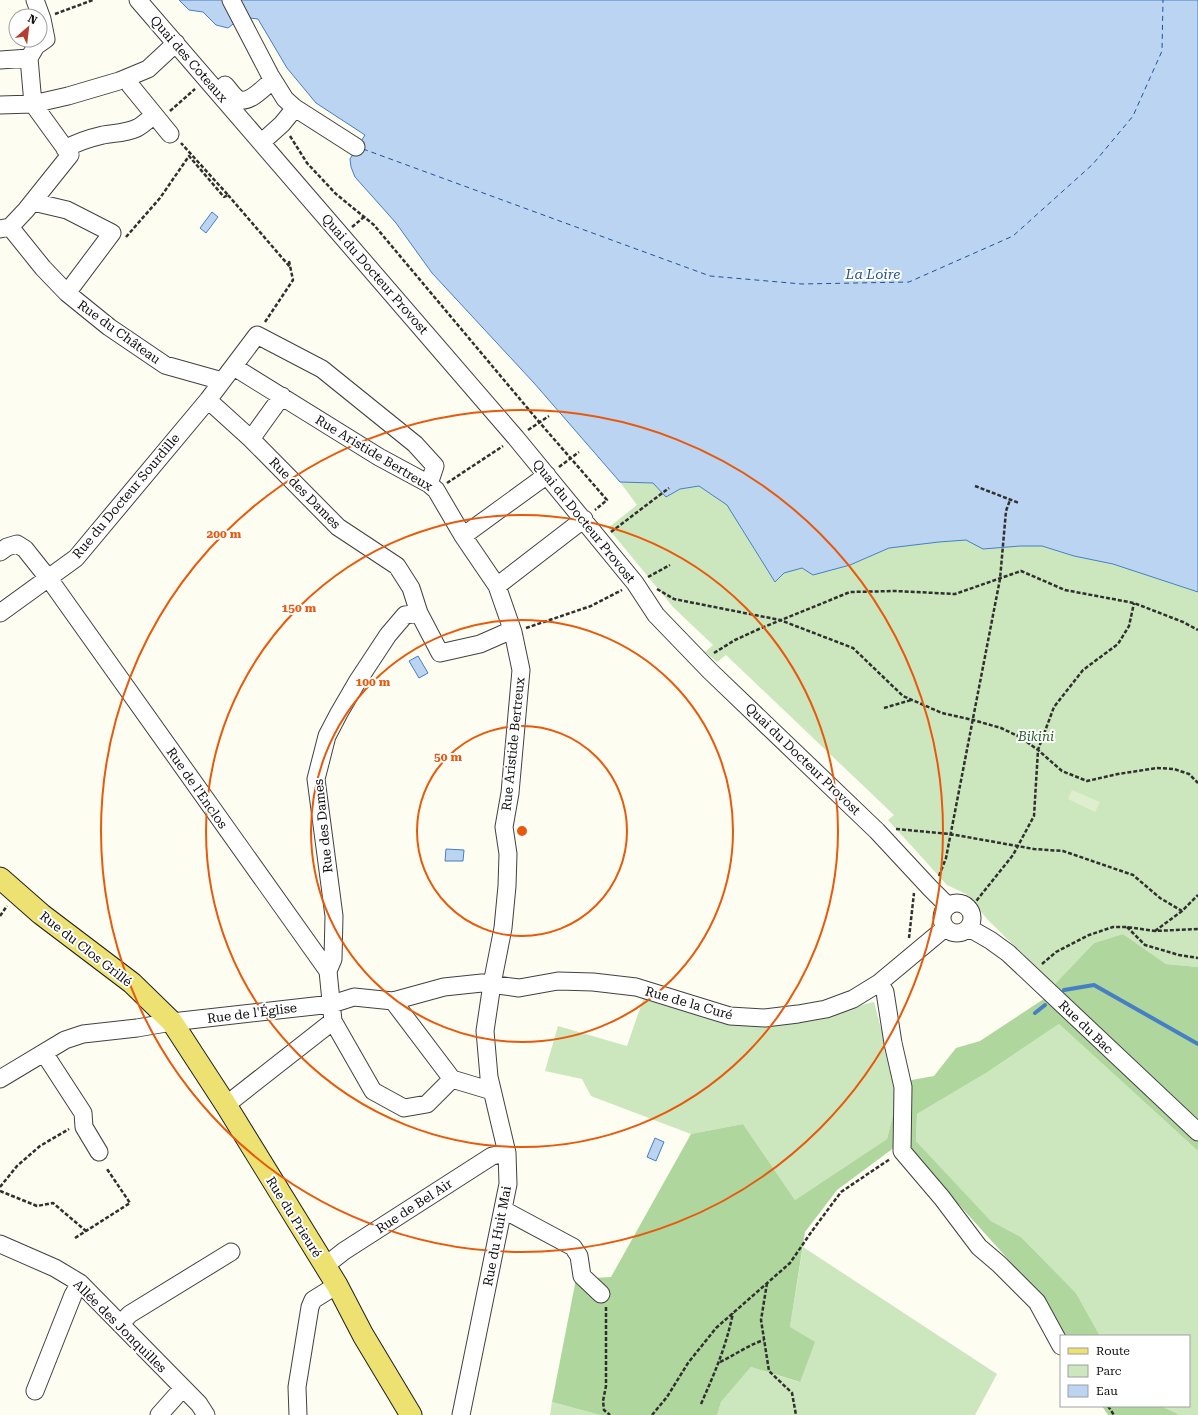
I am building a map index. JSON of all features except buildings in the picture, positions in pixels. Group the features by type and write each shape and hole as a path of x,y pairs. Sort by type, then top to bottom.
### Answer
{"main road":[{"name":"Rue du Clos Grillé","path":"0,878 41,914 132,983 172,1022"},
{"name":"Rue du Prieuré","path":"172,1022 226,1105 337,1285 363,1334 411,1415"}],"street":[{"name":"Quai des Coteaux","path":"138,0 240,118"},
{"path":"151,0 236,98 244,100 251,98 273,80"},
{"path":"231,0 273,80 286,99 295,108 356,147"},
{"path":"0,105 33,104 86,91 126,78 148,69 176,44"},
{"path":"0,60 32,52 36,48"},
{"path":"32,52 33,104 68,152"},
{"path":"126,78 170,134"},
{"path":"262,142 282,124 295,108"},
{"path":"5,228 33,202 73,144 104,135 118,134 137,128 154,115"},
{"name":"Quai du Docteur Provost","path":"240,118 547,475 587,516 639,581 656,615 715,676 877,831 948,906"},
{"path":"33,202 67,210 112,233 67,293"},
{"name":"Rue du Château","path":"5,228 67,293 109,327 165,365 222,381"},
{"path":"222,381 257,335 322,369 415,444 435,466 432,487"},
{"name":"Rue Aristide Bertreux","path":"234,367 378,457 432,487 497,586 513,632 521,670 510,793 504,827 508,854 507,886 503,928 492,984"},
{"name":"Rue du Docteur Sourdille","path":"0,613 76,558 208,400 222,381"},
{"path":"251,438 282,396"},
{"name":"Rue des Dames","path":"208,400 251,438 338,527 397,566 411,588 419,613 405,615 388,635 357,682 328,736 316,779 334,916 333,959 328,971"},
{"path":"463,536 547,475"},
{"path":"497,586 587,516"},
{"name":"Rue de l'Enclos","path":"0,552 7,547 17,544 24,549 48,577 328,971 333,1021"},
{"path":"419,613 440,653 480,644 505,633 513,632"},
{"path":"957,903 966,906 969,910 972,919 969,928 961,933 957,934 948,931 942,924 942,914 948,906 957,903"},
{"name":"Rue de la Curé","path":"393,1001 444,987 482,983 519,988 558,981 593,982 636,987 730,1016 765,1018 798,1014 826,1009 853,999 879,983 945,928"},
{"name":"Rue du Bac","path":"969,928 1003,949 1198,1132"},
{"path":"879,983 885,992 893,1043 903,1087 902,1151 942,1198 979,1247 999,1264 1037,1302 1060,1344"},
{"name":"Rue du Huit Mai","path":"461,1415 504,1210 508,1184 507,1153 489,1077 486,1031 492,984"},
{"name":"Rue de l'Église","path":"0,1079 66,1040 83,1034 137,1028 172,1022 332,1004 354,997 393,1001"},
{"path":"393,1001 452,1079 492,1091"},
{"path":"226,1105 333,1021 373,1091 404,1108 427,1104 452,1079"},
{"path":"44,1053 83,1113 84,1127 99,1152"},
{"name":"Rue de Bel Air","path":"324,1266 344,1251 492,1156 507,1153"},
{"path":"504,1210 573,1247 580,1256 582,1276 601,1294"},
{"name":"Allée des Jonquilles","path":"0,1244 55,1268 80,1283 199,1404 206,1415"},
{"path":"120,1324 130,1314 231,1252"},
{"path":"35,1391 73,1295 80,1283"},
{"path":"298,1415 297,1387 310,1307 313,1300 337,1285"},
{"path":"159,1415 183,1388"}],"path":[{"path":"48,17 93,0"},
{"path":"282,124 307,163 336,194 374,225 540,423 607,500 587,516"},
{"path":"170,134 175,137 228,195 290,267"},
{"path":"112,233 127,237 160,198 189,156 224,197 228,195"},
{"path":"257,335 293,280 289,261"},
{"path":"432,487 516,438 549,416"},
{"path":"547,475 579,452"},
{"path":"975,486 1019,503"},
{"path":"608,535 669,488"},
{"path":"930,888 942,870 950,834 1000,579 1006,511 1010,500"},
{"path":"513,632 591,606 670,566"},
{"path":"702,662 735,640 850,592 955,594 1021,572 1065,590 1134,603 1198,630"},
{"path":"639,581 674,599 780,620 853,648 903,696 942,713 1001,728 1038,750 1062,771 1087,781 1118,774 1157,768 1174,769 1189,774 1198,783"},
{"path":"969,910 1006,865 1034,816 1038,750 1054,707 1083,670 1118,644 1129,626 1134,603"},
{"path":"884,708 912,700"},
{"path":"877,831 892,829 950,834 1018,846 1064,851 1133,875 1160,898 1182,911"},
{"path":"904,962 913,913 916,873"},
{"path":"1154,931 1182,911 1198,895"},
{"path":"1031,974 1056,952 1089,935 1113,927 1127,927 1154,931 1198,929"},
{"path":"1127,927 1146,945 1179,955 1198,958"},
{"path":"0,1187 16,1166 40,1146 83,1120"},
{"path":"652,1415 667,1397 688,1363 716,1328 790,1263 840,1192 902,1151"},
{"path":"76,1238 130,1203 107,1169"},
{"path":"0,1191 37,1206 53,1203 86,1231"},
{"path":"767,1282 761,1320 769,1371 792,1394 796,1415"},
{"path":"601,1294 606,1304 606,1386 603,1400 604,1410 610,1415"},
{"path":"701,1404 720,1363 733,1312"},
{"path":"720,1363 736,1355 750,1345 764,1340"}],"green space":[{"name":"Bikini","path":"620,482 653,483 666,497 680,489 699,486 727,505 775,582 784,573 802,568 850,565 889,548 966,540 983,549 1041,546 1074,556 1113,564 1198,592 1198,967 1166,964 1123,934 1094,943 1054,985 988,920 966,894 947,885 888,820 894,815 726,655 717,662 705,652 713,645 673,607 608,528 637,505"},
{"path":"1072,790 1100,802 1095,812 1068,799"},
{"path":"1123,934 1166,964 1198,967 1198,1151 1059,1024 986,1073 917,1114 916,1141 991,1221 1021,1237 1076,1293 1099,1335 1062,1335 1034,1288 916,1157 899,1144 837,1190 805,1232 790,1327 815,1342 800,1382 751,1367 721,1402 717,1415 600,1415 552,1402 576,1279 611,1277 691,1134 743,1124 795,1200 887,1139 896,1103 895,1083 934,1076 956,1048 980,1041 1056,991 1054,985 1094,943"},
{"path":"644,997 730,1025 810,1018 874,1002 895,1083 896,1103 887,1139 795,1200 743,1124 691,1134 591,1096 582,1079 545,1071 558,1026 627,1046"},
{"path":"1059,1024 1198,1151 1198,1415 1180,1415 1163,1407 1190,1407 1190,1335 1099,1335 1076,1293 1021,1237 991,1221 916,1141 917,1114 986,1073"},
{"path":"803,1247 997,1374 975,1415 717,1415 721,1402 751,1367 799,1382 790,1327"},
{"path":"552,1402 600,1415 550,1415"},
{"path":"1103,1407 1163,1407 1180,1415 1108,1415"}],"water":[{"name":"La Loire","path":"179,0 1198,0 1198,592 1113,564 1074,556 1042,546 983,549 966,540 889,548 850,565 813,575 802,568 784,573 775,582 727,505 699,486 680,489 666,497 653,483 620,482 534,383 432,273 396,223 355,177 350,159 365,135 316,103 287,68 258,19 242,17 228,28 216,25 203,12 189,10"},
{"path":"212,212 218,217 206,233 200,228"},
{"path":"418,656 428,673 419,678 409,661"},
{"path":"446,849 464,850 463,861 445,861"},
{"path":"655,1138 664,1142 656,1161 647,1157"}],"waterway":[{"path":"1064,990 1094,985 1198,1044"},
{"path":"1035,1013 1045,1005"}],"ferry route":[{"path":"363,149 710,276 802,284 909,282 1013,236 1093,164 1133,116 1162,51 1163,0"}]}
